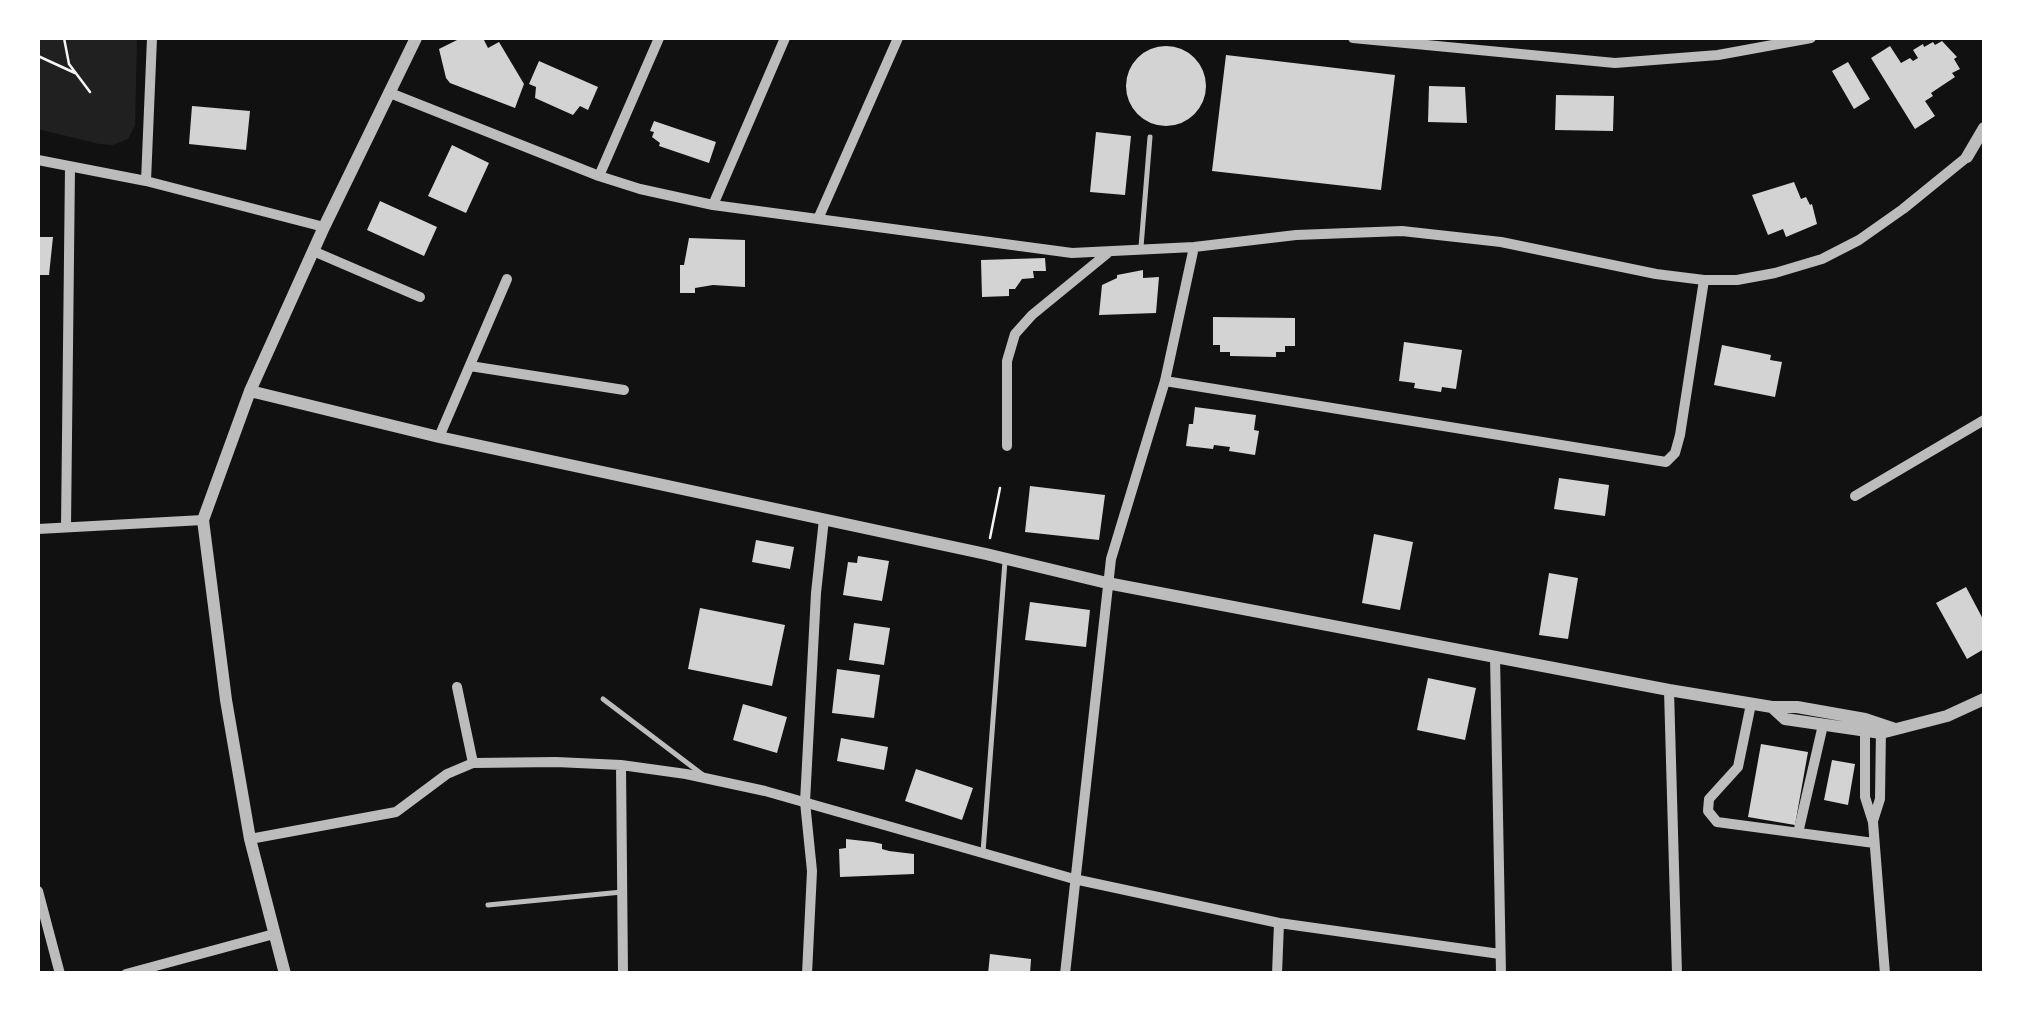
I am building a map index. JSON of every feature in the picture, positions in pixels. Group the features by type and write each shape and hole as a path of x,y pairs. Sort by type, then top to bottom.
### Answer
{"street":[{"path":"146,182 152,38"},
{"path":"285,974 250,839 226,700 203,520 250,391 416,38"},
{"path":"599,176 659,38"},
{"path":"713,205 785,38"},
{"path":"818,219 898,38"},
{"path":"1354,38 1531,58 1616,63 1718,55 1811,38"},
{"path":"390,93 599,176 640,190 713,205 1040,250 1194,248 1296,236 1402,231 1501,242 1704,280 1737,280 1775,273 1822,259 1859,240 1903,210 1967,157 1984,128"},
{"path":"1967,157 1984,155"},
{"path":"38,160 146,182 324,227"},
{"path":"66,527 70,167"},
{"path":"1066,974 1104,643 1107,582 1118,531 1165,381 1194,248"},
{"path":"313,251 420,297"},
{"path":"1007,446 1007,361 1015,334 1032,315 1110,252"},
{"path":"439,437 508,280"},
{"path":"1165,381 1666,462 1675,454 1680,435 1704,280"},
{"path":"470,366 624,390"},
{"path":"250,391 439,437 1107,582 1669,690 1772,707 1797,707 1865,726 1885,729 1946,716 1984,699"},
{"path":"1855,496 1984,420"},
{"path":"807,974 812,871 805,802 816,593 824,519"},
{"path":"38,529 203,520"},
{"path":"1495,656 1500,974"},
{"path":"458,687 473,763"},
{"path":"1669,690 1677,974"},
{"path":"1752,704 1738,767 1709,799 1708,811 1717,822 1874,843"},
{"path":"1772,707 1785,719 1823,726 1865,726"},
{"path":"1798,832 1823,726"},
{"path":"1865,726 1865,797 1873,822 1885,974"},
{"path":"1873,822 1880,798 1885,729"},
{"path":"250,839 396,812 447,774 473,763 621,765 805,802 1074,879 1280,923 1500,954"},
{"path":"621,765 622,974"},
{"path":"38,891 60,974"},
{"path":"1277,974 1280,923"},
{"path":"126,974 274,934"}],"lane":[{"path":"1141,250 1150,137"},
{"path":"983,852 1005,558"},
{"path":"603,700 710,780"},
{"path":"488,905 622,892"}],"path":[{"path":"64,38 69,64 90,92"},
{"path":"38,56 76,73"},
{"path":"986,554 1000,488"}],"shaded area":[{"path":"38,38 137,38 135,125 128,139 113,145 99,144 38,129"}],"building":[{"path":"461,38 483,38 488,48 499,42 524,84 515,108 446,78 439,49"},
{"path":"1942,41 1957,57 1954,59 1960,69 1925,101 1935,116 1915,129 1871,58 1890,46 1901,63 1910,58 1913,61 1918,58 1913,50"},
{"path":"1166,46 1181,49 1194,58 1203,71 1203,101 1194,114 1181,123 1166,126 1151,123 1138,114 1129,101 1126,86 1129,71 1138,58 1151,49"},
{"path":"1226,55 1395,75 1381,190 1212,171"},
{"path":"539,61 598,87 588,110 580,106 573,115 535,98 536,87 529,84"},
{"path":"1848,62 1870,99 1854,109 1832,71"},
{"path":"1429,86 1465,87 1467,123 1428,122"},
{"path":"1556,95 1614,96 1613,131 1555,130"},
{"path":"192,106 250,111 246,150 189,144"},
{"path":"654,121 716,142 709,163 659,146 650,131"},
{"path":"1096,132 1131,136 1125,195 1090,192"},
{"path":"452,145 489,163 466,213 428,196"},
{"path":"1794,182 1801,199 1806,197 1812,204 1817,224 1786,237 1783,229 1768,235 1752,195"},
{"path":"380,201 437,227 424,256 367,230"},
{"path":"38,237 53,237 49,275 38,275"},
{"path":"689,238 745,240 745,287 713,285 695,288 695,293 680,293 680,265 684,265"},
{"path":"1045,258 1046,271 1033,271 1034,278 1022,279 1015,289 1009,289 1009,296 982,297 981,260"},
{"path":"1143,270 1143,278 1159,277 1156,313 1099,315 1102,285 1117,275"},
{"path":"1213,317 1295,318 1295,346 1285,346 1285,352 1276,352 1276,357 1230,356 1230,352 1220,352 1220,345 1213,345"},
{"path":"1404,342 1462,350 1456,389 1442,387 1441,392 1399,381"},
{"path":"1722,345 1771,355 1770,360 1782,362 1775,397 1714,385"},
{"path":"1195,407 1256,415 1254,430 1259,431 1255,455 1229,451 1230,447 1186,446"},
{"path":"1559,478 1609,485 1605,516 1554,509"},
{"path":"1030,486 1105,495 1099,540 1025,532"},
{"path":"1374,534 1413,542 1400,610 1362,603"},
{"path":"756,540 794,547 790,569 752,562"},
{"path":"858,556 889,561 882,601 843,595 848,562 857,563"},
{"path":"1549,573 1578,578 1568,639 1539,635"},
{"path":"1966,587 1984,621 1984,649 1967,659 1936,603"},
{"path":"1030,602 1090,610 1086,647 1025,640"},
{"path":"700,608 785,625 772,686 688,669"},
{"path":"854,623 890,628 884,665 849,660"},
{"path":"837,669 880,675 874,718 832,713"},
{"path":"1428,678 1476,688 1465,740 1417,730"},
{"path":"743,704 787,717 777,753 733,740"},
{"path":"841,738 888,747 884,770 837,761"},
{"path":"1761,744 1808,752 1795,825 1748,817"},
{"path":"1832,760 1855,764 1848,805 1824,800"},
{"path":"916,769 973,788 962,820 905,801"},
{"path":"846,839 914,854 914,874 840,877 839,849 846,848"},
{"path":"990,954 1031,959 1030,974 988,974"}]}
